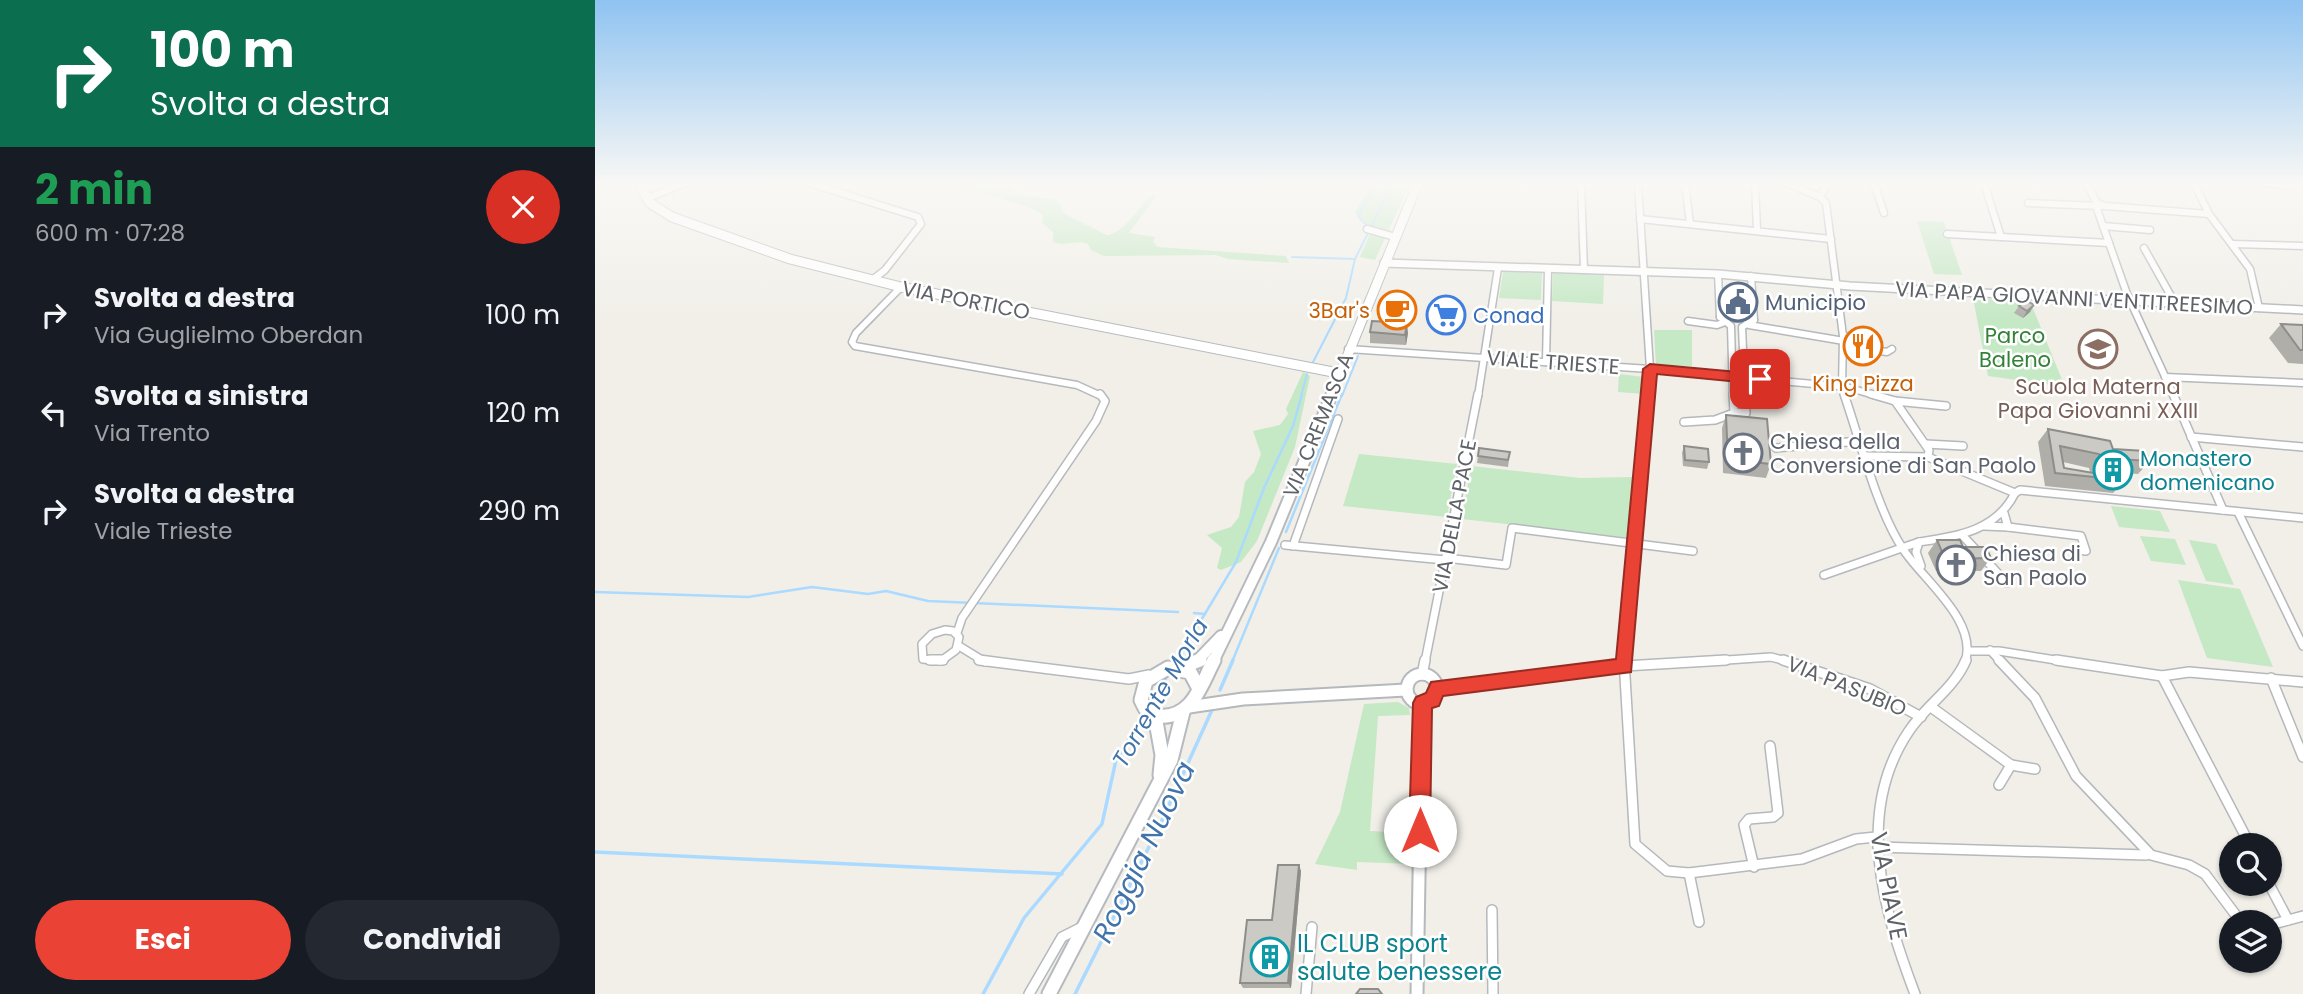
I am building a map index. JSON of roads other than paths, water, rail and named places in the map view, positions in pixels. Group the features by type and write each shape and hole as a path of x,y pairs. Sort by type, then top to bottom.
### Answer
{"main road":[{"name":"VIA PORTICO","path":"704,229 742,244 901,287 1338,373"},
{"name":"VIA CREMASCA","path":"1049,994 1171,760 1192,700 1240,612 1398,229"},
{"path":"1315,370 1346,353"},
{"name":"VIA CREMASCA","path":"1159,781 1162,755 1142,689 1153,674 1199,660 1240,612"},
{"path":"1149,712 1167,718 1192,700 1193,674 1176,667"}],"street":[{"path":"872,280 885,270 918,229"},
{"path":"1368,229 1395,237"},
{"path":"1583,229 1584,270"},
{"path":"1641,229 1650,369 1623,676 1635,844 1667,871 1689,873 1802,859 1857,839 2148,855 2189,865 2205,874 2232,910"},
{"path":"1750,229 1831,239"},
{"path":"1830,229 1844,341 1842,387 1887,517 1903,550 1957,617 1969,651 1990,650 2162,676 2189,672 2303,682"},
{"path":"1999,229 2001,237"},
{"path":"2104,229 2132,302 2223,510"},
{"path":"2143,229 2150,230"},
{"path":"2222,229 2250,269 2259,308"},
{"path":"1947,234 2109,243"},
{"path":"2234,244 2303,246"},
{"path":"2144,248 2176,304"},
{"name":"VIA PAPA GIOVANNI VENTITREESIMO","path":"1384,263 1719,274 1836,285 2303,310"},
{"name":"VIA DELLA PACE","path":"1422,675 1485,358 1498,268"},
{"path":"1546,362 1548,269"},
{"path":"1719,274 1734,377 1734,412"},
{"path":"1746,413 1745,378 1751,276"},
{"path":"901,287 856,333 852,342 855,345 1077,384 1098,392 1105,401 1096,421 962,618 957,633 959,646 981,661 1129,679 1153,674"},
{"path":"1688,321 1717,325 1725,322 1748,324 1844,341 1887,352 1892,349"},
{"path":"1725,322 1748,324"},
{"path":"1844,341 1876,339"},
{"name":"VIALE TRIESTE","path":"1346,353 1485,358 1650,369 1842,387 1895,401 1947,406"},
{"path":"2165,377 2303,383"},
{"path":"1895,401 1926,444 1928,457"},
{"path":"1684,422 1716,420 1734,412 1746,413 1758,420"},
{"path":"1338,419 1308,503 1289,546 1506,565 1512,528 1693,551"},
{"path":"2191,437 2303,447"},
{"path":"1776,448 1860,441"},
{"path":"1926,444 1963,446"},
{"path":"1866,456 1928,457 2015,493"},
{"path":"1824,575 1903,550 1919,542 1962,536 2004,513 2015,493 2020,490 2303,518"},
{"path":"2238,512 2303,646"},
{"path":"2004,513 2008,527"},
{"path":"1983,526 2008,527 2049,535 2081,536 2086,551 2078,550"},
{"path":"1962,536 2007,583"},
{"path":"1919,542 1916,552 1926,576"},
{"path":"962,618 945,630 926,638 920,655 928,662 969,654"},
{"path":"945,630 957,633"},
{"path":"948,658 959,646"},
{"path":"1990,650 2035,698 2076,776 2148,855"},
{"name":"VIA PIAVE","path":"1915,994 1907,974 1877,842 1877,821 1901,746 1921,717 1958,679 1969,651"},
{"name":"VIA PASUBIO","path":"1437,688 1625,666 1771,657 1794,662 1899,703 1921,717"},
{"path":"1422,675 1434,680 1437,688 1432,699 1422,703 1411,700 1406,690 1411,679 1422,675"},
{"path":"2162,676 2244,833"},
{"path":"2271,678 2303,755"},
{"path":"1129,679 1142,689"},
{"path":"1192,700 1361,695 1406,690"},
{"path":"1417,994 1422,703"},
{"path":"1931,707 2011,765 2035,769"},
{"path":"1754,867 1744,825 1749,819 1773,817 1779,813 1770,746"},
{"path":"1999,785 2011,765"},
{"path":"1689,873 1699,922"},
{"path":"2276,896 2288,920"},
{"path":"1492,910 1493,994"},
{"path":"2282,922 2303,916"},
{"name":"VIA CREMASCA","path":"1029,994 1062,937 1085,926"},
{"path":"1306,994 1312,927"}],"waterway":[{"name":"Torrente Morla","path":"1355,259 1370,229"},
{"path":"1292,257 1355,259"},
{"name":"Torrente Morla","path":"1312,364 1346,298 1355,259"},
{"name":"Roggia Nuova","path":"1342,396 1358,356"},
{"name":"Torrente Morla","path":"1301,396 1307,374"},
{"name":"Torrente Morla","path":"1205,614 1236,562 1264,488 1293,426 1302,394"},
{"name":"Roggia Nuova","path":"1286,532 1342,394"},
{"name":"Roggia Nuova","path":"1232,662 1279,548"},
{"path":"595,592 748,597 812,587 868,594 886,591 928,601 1178,612"},
{"path":"1194,613 1205,614"},
{"name":"Torrente Morla","path":"1176,662 1205,614"},
{"name":"Torrente Morla","path":"1174,665 1177,660"},
{"name":"Roggia Nuova","path":"1220,690 1233,660"},
{"name":"Torrente Morla","path":"1150,704 1168,674"},
{"name":"Roggia Nuova","path":"1075,994 1159,827 1212,710"},
{"name":"Torrente Morla","path":"1061,874 1102,824 1116,760 1145,713"},
{"path":"595,852 1061,874"},
{"name":"Torrente Morla","path":"983,994 1024,918 1061,874"}],"place":[{"name":"Municipio","path":"1738,302"},
{"name":"3Bar's","path":"1397,310"},
{"name":"Conad","path":"1446,315"},
{"name":"King Pizza","path":"1863,346"},
{"name":"Scuola Materna Papa Giovanni XXIII","path":"2098,349"},
{"name":"Chiesa della Conversione di San Paolo","path":"1743,453"},
{"name":"Monastero domenicano","path":"2113,470"},
{"name":"Chiesa di San Paolo","path":"1956,565"},
{"name":"IL CLUB sport salute benessere","path":"1270,957"}],"park label":[{"name":"Parco Baleno","path":"2015,347"}]}
